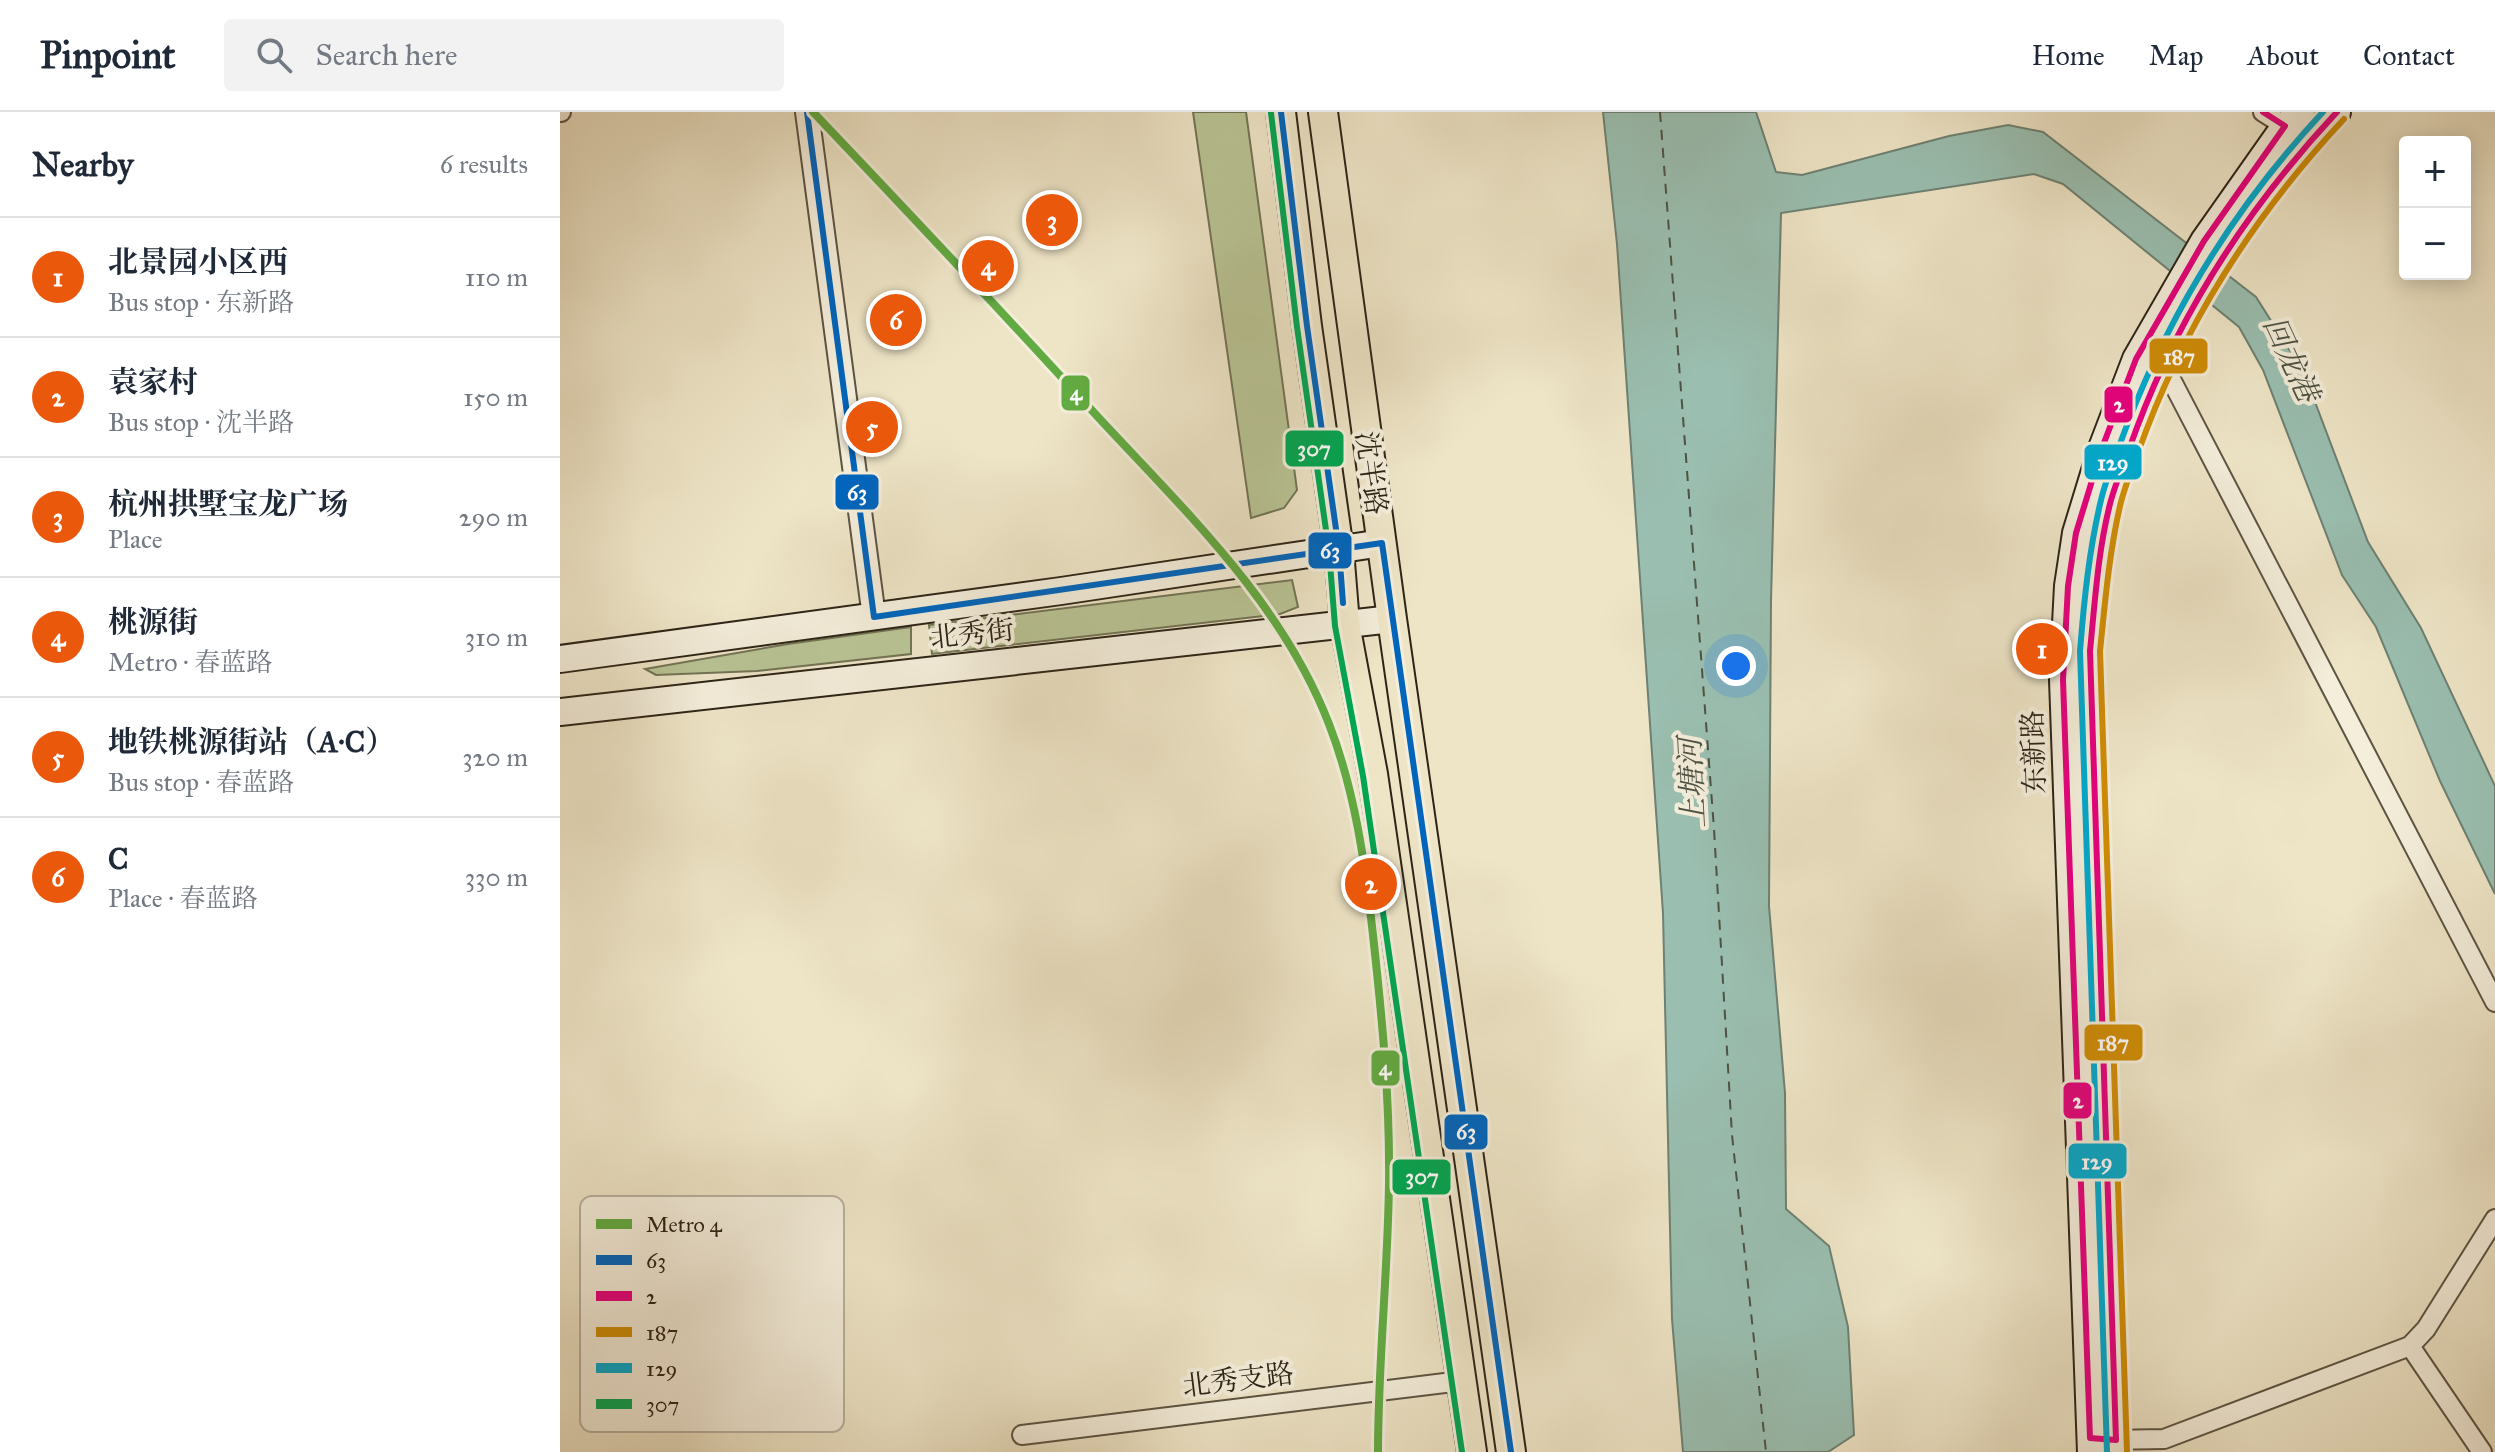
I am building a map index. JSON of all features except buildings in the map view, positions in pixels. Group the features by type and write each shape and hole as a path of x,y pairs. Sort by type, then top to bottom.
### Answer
{"main road":[{"name":"沈半路","path":"1281,112 1339,550 1345,624 1373,774 1472,1452"},
{"name":"沈半路","path":"1323,112 1511,1452"},
{"name":"东新路","path":"2213,248 2337,112"},
{"name":"东新路","path":"2104,1446 2063,680 2068,586 2076,533 2102,448 2136,359 2183,297 2293,119"},
{"name":"东新路","path":"2104,1446 2090,651 2098,573 2112,500 2143,408 2163,364 2183,297"},
{"name":"北秀街","path":"560,659 1382,543"},
{"name":"北秀街","path":"560,712 1392,619"}],"street":[{"path":"807,112 874,617"},
{"path":"2263,112 2293,119"},
{"path":"2163,364 2495,1002"},
{"path":"2104,1446 2164,1439 2410,1346 2426,1329 2495,1219"},
{"path":"2410,1346 2482,1452"},
{"name":"北秀支路","path":"1022,1435 1461,1381"}],"shaded area":[{"path":"1193,112 1246,112 1297,490 1284,508 1251,518"},
{"path":"1292,580 1298,607 1280,614 932,654 929,625"},
{"path":"911,627 911,654 757,671 656,675 645,669 788,644"}],"water":[{"path":"1603,112 1756,112 1776,172 1802,175 1949,136 2008,125 2043,132 2256,297 2304,373 2368,542 2421,628 2495,786 2495,894 2440,781 2376,627 2342,575 2263,370 2239,327 2063,184 2034,174 1781,213 1771,601 1769,906 1785,1093 1786,1209 1829,1246 1848,1327 1854,1435 1828,1452 1683,1452 1672,1319 1663,913 1617,244"}],"ferry route":[{"path":"1660,112 1714,829 1732,1135 1766,1452"}],"metro line":[{"name":"4","path":"813,112 1197,523 1258,598 1285,638 1329,724 1346,775 1362,854 1385,1058 1389,1182 1378,1452"}],"transit line":[{"name":"63","path":"807,112 874,617 1382,543 1511,1452"},
{"name":"63","path":"1281,112 1339,550 1343,603"},
{"name":"2","path":"2263,112 2285,126 2204,241 2136,359 2102,448 2076,533 2068,586 2063,680 2090,1438 2116,1440 2090,651 2103,537 2114,491 2136,430 2196,301 2220,261 2275,184 2337,112"},
{"name":"129","path":"2107,1452 2080,651 2090,557 2109,472 2145,382 2186,299 2262,183 2323,112"},
{"name":"307","path":"1271,113 1329,551 1335,626 1363,776 1462,1452"},
{"name":"187","path":"2127,1452 2100,651 2113,542 2128,478 2184,345 2255,227 2344,119"}],"place":[{"name":"杭州拱墅宝龙广场","path":"1052,220"},
{"name":"桃源街","path":"988,266"},
{"name":"C","path":"896,320"},
{"name":"地铁桃源街站（A·C）","path":"872,427"},
{"name":"北景园小区西","path":"2042,649"},
{"name":"袁家村","path":"1371,884"}],"water label":[{"name":"回龙港","path":"2291,359"},
{"name":"上塘河","path":"1692,783"}]}
